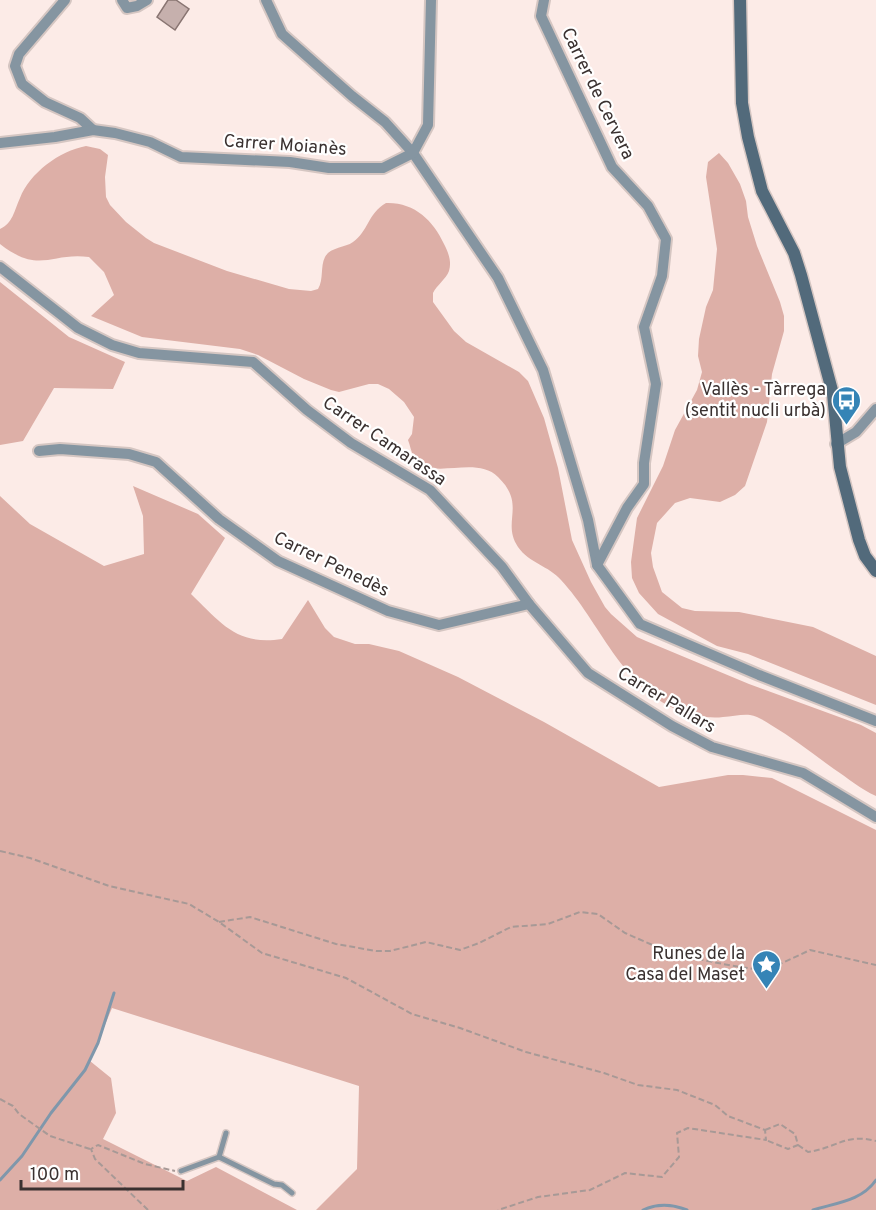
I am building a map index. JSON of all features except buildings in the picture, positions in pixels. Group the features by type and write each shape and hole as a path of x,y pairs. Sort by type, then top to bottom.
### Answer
{"street":[{"path":"65,0 19,54 15,66 22,84 45,102 80,118 93,130"},
{"path":"122,0 127,8 147,0"},
{"path":"266,0 282,34 385,122 412,153 498,278 543,370 588,520 597,565 640,624 759,675 876,721"},
{"path":"412,153 428,125 431,0"},
{"name":"Carrer de Cervera","path":"544,0 540,16 612,167 648,206 666,239 662,276 644,327 656,384 644,463 644,484 627,508 597,565"},
{"path":"740,0 742,103 748,137 762,191 794,253 804,286 833,394 840,467 859,540 865,556 876,571"},
{"name":"Carrer Moianès","path":"0,143 93,130 150,142 181,157 290,162 329,168 383,168 412,153"},
{"name":"Carrer Camarassa","path":"0,267 78,328 112,345 139,353 253,363 307,410 351,443 430,490 502,567 529,604"},
{"path":"836,444 856,432 876,410"},
{"name":"Carrer Penedès","path":"39,451 60,449 129,454 156,462 219,519 278,561 388,611 439,624 529,604"},
{"name":"Carrer Pallars","path":"529,604 588,673 672,726 712,747 803,773 876,818"}],"lane":[{"path":"219,1157 226,1133"},
{"path":"181,1171 219,1157 274,1184 282,1185 292,1193"}],"path":[{"path":"0,851 30,858 109,886 189,904 262,953 346,978 412,1014 526,1052 604,1073 638,1085 676,1090 715,1106 728,1116 765,1130 780,1124 795,1134 798,1145 808,1152 822,1150 849,1138 863,1137 876,1141"},
{"path":"219,922 250,917 336,945 376,951 390,951 426,942 460,950 511,927 548,924 580,912 598,914 625,933 673,954 723,964 759,970 778,965 810,950 876,965"},
{"path":"0,1099 13,1106 19,1114 50,1136 90,1149 98,1145 167,1171 181,1171"},
{"path":"498,1210 538,1197 590,1190 625,1173 662,1177 680,1157 677,1133 688,1128 766,1140 788,1149 798,1145"},
{"path":"765,1130 766,1140"},
{"path":"90,1149 95,1159 148,1210"}],"shaded area":[{"path":"86,146 100,149 108,155 105,177 106,197 110,205 126,222 146,238 227,271 289,289 311,291 318,289 327,254 358,238 375,212 386,203 396,203 421,214 434,227 450,260 448,274 433,293 433,302 454,331 466,342 519,372 528,381 544,418 558,468 572,540 605,607 637,637 749,684 861,725 876,733 876,796 859,787 787,735 758,718 747,715 700,716 678,710 658,700 641,686 626,670 561,580 528,557 518,547 513,538 511,496 498,477 477,468 441,469 421,464 414,457 408,440 412,434 414,417 404,402 389,389 378,384 369,384 339,392 304,379 258,355 240,349 142,337 91,316 114,295 104,272 89,257 35,260 14,253 0,244 0,229 10,220 25,189 38,172 56,158"},
{"path":"719,153 728,163 740,184 757,246 780,302 784,316 784,331 772,374 767,422 745,486 735,495 720,502 690,498 675,503 657,523 651,553 653,567 662,592 682,608 695,611 739,612 813,627 876,656 876,705 748,654 717,646 658,614 639,593 632,578 631,562 637,518 663,466 675,430 697,390 702,372 698,356 699,339 706,307 713,290 717,249 706,177 708,162"},
{"path":"0,282 69,337 125,362 113,389 54,388 23,441 0,445"},
{"path":"133,486 198,514 225,538 191,594 221,623 241,635 253,639 282,639 308,600 325,628 334,637 355,644 369,644 399,651 458,677 544,722 659,787 728,775 772,778 876,830 876,1210 316,1210 357,1169 359,1086 112,1008 90,1061 111,1078 116,1113 103,1139 187,1181 216,1167 297,1210 0,1210 0,496 30,524 104,566 144,554 143,516"}],"waterway":[{"path":"0,1180 22,1156 51,1113 85,1070 98,1043 114,993"},
{"path":"813,1210 856,1197 876,1180"},
{"path":"643,1210 665,1205 687,1210"}],"place":[{"name":"Vallès - Tàrrega (sentit nucli urbà)","path":"847,426"},
{"name":"Runes de la Casa del Maset","path":"766,990"}]}
